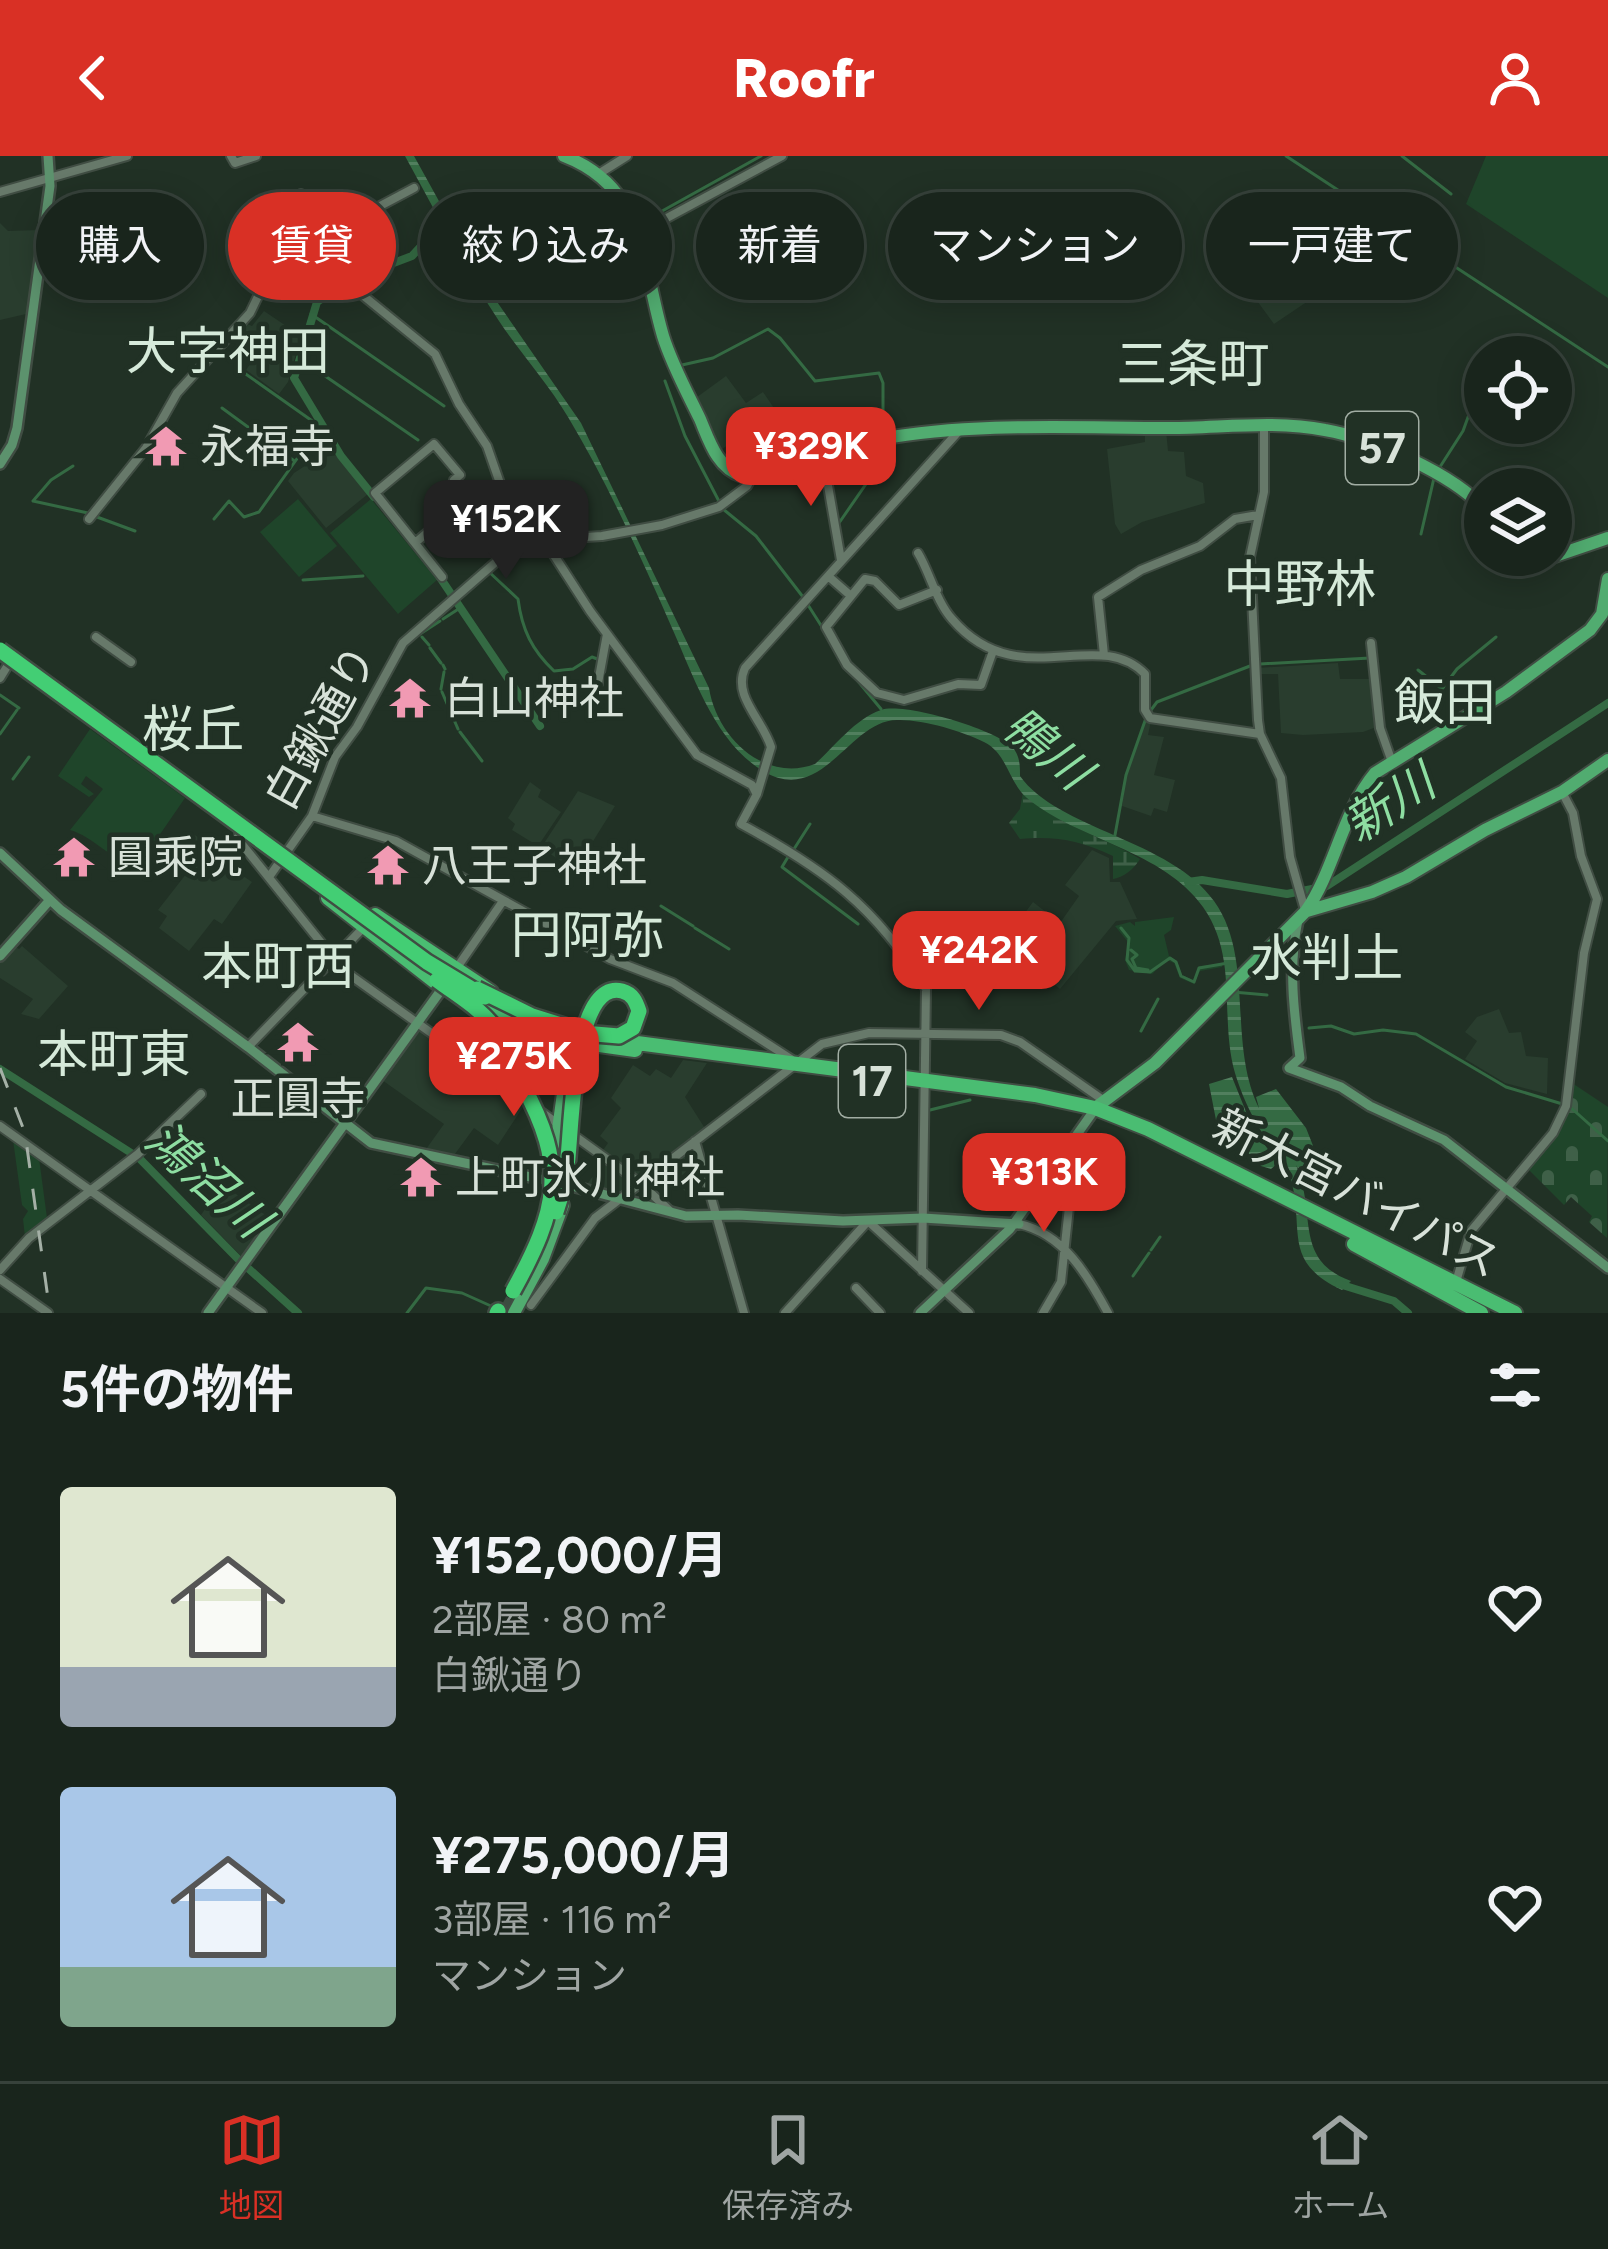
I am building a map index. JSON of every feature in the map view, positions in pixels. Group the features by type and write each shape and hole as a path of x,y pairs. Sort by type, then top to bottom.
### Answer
{"highway":[{"path":"1,659 455,976 517,1010 577,1030 595,1034 617,1036 636,1025 635,1001 624,992 610,991 598,999 589,1015 587,1022 581,1042 575,1073 566,1175 554,1219 532,1258"},
{"path":"286,861 420,946 449,979"},
{"path":"286,861 416,957 544,1030"},
{"path":"286,861 493,1025 549,1137 553,1178 518,1295"},
{"name":"新大宮バイパス","path":"286,861 394,949 449,979 571,1027 637,1043 793,1067"},
{"path":"347,899 368,924"},
{"name":"新大宮バイパス","path":"449,979 497,1016 574,1039 1035,1095 1095,1110 1148,1129 1484,1313"},
{"name":"17","path":"520,1006 544,1030"},
{"name":"17","path":"574,1039 637,1043"},
{"path":"518,1295 545,1215"},
{"name":"新大宮バイパス","path":"1311,1216 1416,1263 1454,1294 1515,1313"}],"main road":[{"path":"2,461 16,433 50,179 48,156"},
{"path":"564,156 600,173 617,192"},
{"path":"654,300 666,346 713,448 729,469 752,477"},
{"name":"57","path":"752,477 875,440 960,430 1264,427 1320,429 1357,438 1464,491"},
{"path":"1572,550 1608,538"},
{"path":"1017,1224 1095,1110 1155,1063 1320,889 1363,789 1375,773 1506,692 1590,630 1602,614 1608,579"},
{"path":"1301,904 1392,884 1562,792 1608,760"},
{"path":"0,854 50,901 248,1046 369,1143 671,1212 1017,1224"},
{"path":"0,956 50,901"},
{"path":"1301,904 1294,953 1297,995 1291,1009 1300,1058 1289,1068 1415,1123 1471,1158 1608,1268"},
{"path":"208,1313 449,979"},
{"path":"502,1312 548,1248 568,1185 566,1130 574,1039"},
{"path":"923,1313 1017,1224 1095,1110"},
{"path":"502,1312 532,1239 566,1130"}],"street":[{"path":"0,192 127,156"},
{"path":"231,156 235,163 256,156"},
{"path":"600,173 627,156"},
{"path":"672,209 759,160 782,156"},
{"path":"396,198 414,188"},
{"path":"89,519 146,448 177,394 250,313 256,300"},
{"path":"368,300 435,354 459,404 486,444 502,489 526,513 607,634 697,755 752,785 757,794"},
{"path":"1264,427 1264,484 1250,567 1260,734 1280,775 1301,904"},
{"path":"922,1271 926,989 904,953 857,900 819,867 741,824 757,794 769,738 742,691 741,674 960,430"},
{"path":"415,543 469,498 454,481 460,475 434,444 375,493 442,577"},
{"path":"823,456 840,563"},
{"name":"白鍬通り","path":"269,878 286,861 312,816 331,764 357,728 393,658 412,633 520,541 642,529 723,505 752,477"},
{"path":"1104,655 1098,597 1141,570 1200,546 1235,519 1258,515"},
{"path":"918,553 951,619 993,651 1040,661 1120,656 1142,669 1148,688 1144,710 1150,718 1260,734"},
{"path":"828,576 851,596"},
{"path":"937,590 899,605 867,578 826,629 847,665 877,693 904,700 958,684 979,686 993,651"},
{"path":"596,694 607,634"},
{"path":"96,637 131,662"},
{"path":"1371,643 1380,728 1392,762"},
{"path":"1454,1294 1465,1241 1553,1133 1566,1106 1585,953 1598,904 1581,856 1574,813 1562,792"},
{"path":"312,816 396,841 610,959 673,983 793,1067"},
{"path":"237,838 344,971 640,1184 671,1212"},
{"path":"449,979 503,901"},
{"path":"248,1046 368,924"},
{"path":"518,1295 593,1220 822,1044 869,1034 1011,1037 1095,1110"},
{"path":"0,1270 60,1213 136,1156 201,1094"},
{"path":"0,1126 262,1313"},
{"path":"695,1141 744,1313"},
{"path":"1043,1313 1058,1291 1074,1160 1068,1152"},
{"path":"785,1313 868,1221 969,1313"},
{"path":"1017,1224 1062,1246 1084,1269 1108,1313"},
{"path":"0,1279 48,1313"},
{"path":"856,1288 880,1313"}],"shaded area":[{"path":"405,156 414,156 434,192 425,192"},
{"path":"0,223 8,231 36,230 36,254 26,314 0,320"},
{"path":"496,300 581,423 722,724 746,752 778,767 796,768 815,764 854,726 881,710 951,719 1014,749 1020,776 1037,794 1171,863 1214,901 1234,948 1250,1083 1259,1108 1256,1097 1276,1089 1306,1128 1329,1186 1311,1190 1296,1165 1310,1233 1321,1261 1351,1281 1342,1290 1323,1279 1303,1255 1288,1170 1240,1088 1231,1052 1221,947 1203,907 1166,872 1048,813 1027,798 992,747 953,730 907,720 880,724 819,771 802,778 784,779 746,759 708,707 583,442 486,301"},
{"path":"1256,300 1310,300 1274,324"},
{"path":"264,311 301,336 288,382 279,394 246,370 257,354 237,331 245,323 252,326"},
{"path":"726,376 746,403 763,392 776,411 718,452 693,400"},
{"path":"1145,430 1166,430 1168,451 1184,452 1186,476 1203,483 1205,503 1142,522 1121,534 1115,524 1107,449 1145,442"},
{"path":"337,455 368,494 326,528 288,481 317,458"},
{"path":"1338,663 1340,679 1374,679 1379,726 1363,732 1281,733 1278,674 1258,674 1257,668"},
{"path":"1147,717 1151,721 1148,735 1164,737 1154,775 1175,780 1167,812 1154,808 1151,816 1122,806 1126,775"},
{"path":"530,782 541,790 538,797 561,812 538,846 512,830 515,824 508,818"},
{"path":"578,791 615,806 575,870 541,848"},
{"path":"189,831 218,851 215,857 252,882 222,924 214,919 189,951 159,928 167,916 158,910 190,869 173,856"},
{"path":"1092,850 1109,858 1110,882 1120,882 1137,919 1116,921 1060,989 1003,942 1033,902 1060,923 1079,896 1065,885"},
{"path":"13,945 22,946 68,986 39,1019 21,1014 33,999 0,978 0,960"},
{"path":"1499,1009 1509,1033 1521,1032 1526,1056 1548,1058 1547,1094 1505,1083 1465,1059 1477,1041 1465,1032 1477,1017"},
{"path":"419,1028 525,1104 498,1145 474,1128 452,1158 424,1152 444,1124 382,1080"},
{"path":"683,1060 707,1063 685,1097 706,1130 693,1140 705,1184 688,1193 655,1170 620,1195 588,1183 607,1157 601,1153 608,1143 600,1136 621,1108 611,1098 633,1065 650,1076 656,1069 671,1078"},
{"path":"1232,1077 1253,1129 1278,1163 1271,1169 1261,1166 1216,1120 1209,1084"},
{"path":"222,1184 271,1219 243,1258 201,1215"}],"green space":[{"path":"1486,156 1608,156 1608,298 1466,204"},
{"path":"298,499 337,546 299,577 260,532"},
{"path":"371,499 437,580 398,614 330,533"},
{"path":"90,729 185,798 143,859 136,855 131,861 121,858 70,830 103,789 86,776 81,784 94,794 89,797 58,776"},
{"path":"1023,792 1063,821 1140,859 1113,879 1113,856 1067,840 1020,839 1009,823 1020,809"},
{"path":"1174,917 1171,930 1164,935 1169,956 1177,961 1182,975 1193,980 1199,966 1222,964 1200,971 1194,984 1180,978 1174,963 1167,960 1152,974 1129,970 1125,960 1128,942 1115,926"},
{"path":"1572,1083 1608,1107 1607,1238 1571,1197 1564,1205 1526,1167 1560,1126"},
{"path":"13,1140 39,1158 47,1218 25,1237 23,1219 28,1211 22,1205"}],"waterway":[{"path":"672,206 761,156"},
{"path":"1286,156 1608,367"},
{"path":"1402,156 1448,192"},
{"path":"374,497 341,456 294,378 317,302 354,278 412,256 420,247"},
{"path":"311,314 444,406"},
{"path":"682,365 713,358 768,329 815,381 879,373 883,432"},
{"path":"299,358 418,440"},
{"path":"240,370 318,425"},
{"path":"665,381 685,436 723,509 756,536 803,597"},
{"path":"222,408 293,460"},
{"path":"214,519 229,501 244,517 259,512 321,425"},
{"path":"1438,470 1464,428"},
{"path":"839,523 875,471 883,442"},
{"path":"73,466 51,480 33,501 88,513"},
{"path":"1421,534 1434,478"},
{"path":"97,517 135,531"},
{"path":"488,571 518,599 529,639 554,671 573,669 592,657 600,660"},
{"path":"437,573 540,726"},
{"path":"303,580 363,576"},
{"path":"808,605 822,627"},
{"path":"443,619 460,608"},
{"path":"420,634 440,621"},
{"path":"422,637 429,645"},
{"path":"1418,670 1442,689 1457,669 1496,637"},
{"path":"430,648 441,663"},
{"path":"1260,664 1370,658"},
{"path":"443,665 445,669"},
{"path":"1151,710 1157,702 1250,666"},
{"path":"441,689 444,672"},
{"path":"857,680 881,709"},
{"path":"442,692 458,729"},
{"path":"0,695 19,708"},
{"name":"新川","path":"1188,882 1202,880 1287,894 1327,886 1608,703"},
{"path":"0,734 17,710"},
{"path":"1115,835 1126,775 1146,718"},
{"path":"460,732 482,761"},
{"path":"13,779 29,757"},
{"path":"794,849 810,824"},
{"path":"788,857 782,867 858,924"},
{"path":"661,906 693,926"},
{"path":"695,928 729,949"},
{"path":"1121,928 1129,938 1127,960 1135,971 1150,972 1170,958 1181,976 1194,982 1199,968 1228,963"},
{"path":"1131,950 1137,955 1132,959 1136,968 1148,970"},
{"path":"1233,992 1267,995"},
{"path":"1141,1031 1158,999"},
{"path":"1309,1028 1416,1034 1506,1087 1569,1106 1608,1141"},
{"name":"鴻沼川","path":"0,1069 139,1158 298,1313"},
{"path":"926,1111 970,1100"},
{"path":"1151,1250 1160,1237"},
{"path":"1133,1276 1149,1253"},
{"name":"鴨川","path":"1339,1284 1394,1301 1408,1313"},
{"path":"407,1313 426,1288 462,1293 491,1306"}],"tunnel":[{"path":"506,1313 516,1294"}],"railway":[{"path":"0,1068 25,1133 50,1313"}],"place":[{"name":"永福寺","path":"166,446"},
{"name":"白山神社","path":"410,698"},
{"name":"圓乘院","path":"74,857"},
{"name":"八王子神社","path":"388,865"},
{"name":"正圓寺","path":"298,1042"},
{"name":"上町氷川神社","path":"421,1177"}],"district":[{"name":"大字神田","path":"228,351"},
{"name":"三条町","path":"1193,364"},
{"name":"中野林","path":"1300,584"},
{"name":"飯田","path":"1445,702"},
{"name":"桜丘","path":"193,729"},
{"name":"円阿弥","path":"587,935"},
{"name":"水判土","path":"1327,958"},
{"name":"本町西","path":"278,966"},
{"name":"本町東","path":"114,1054"}]}
